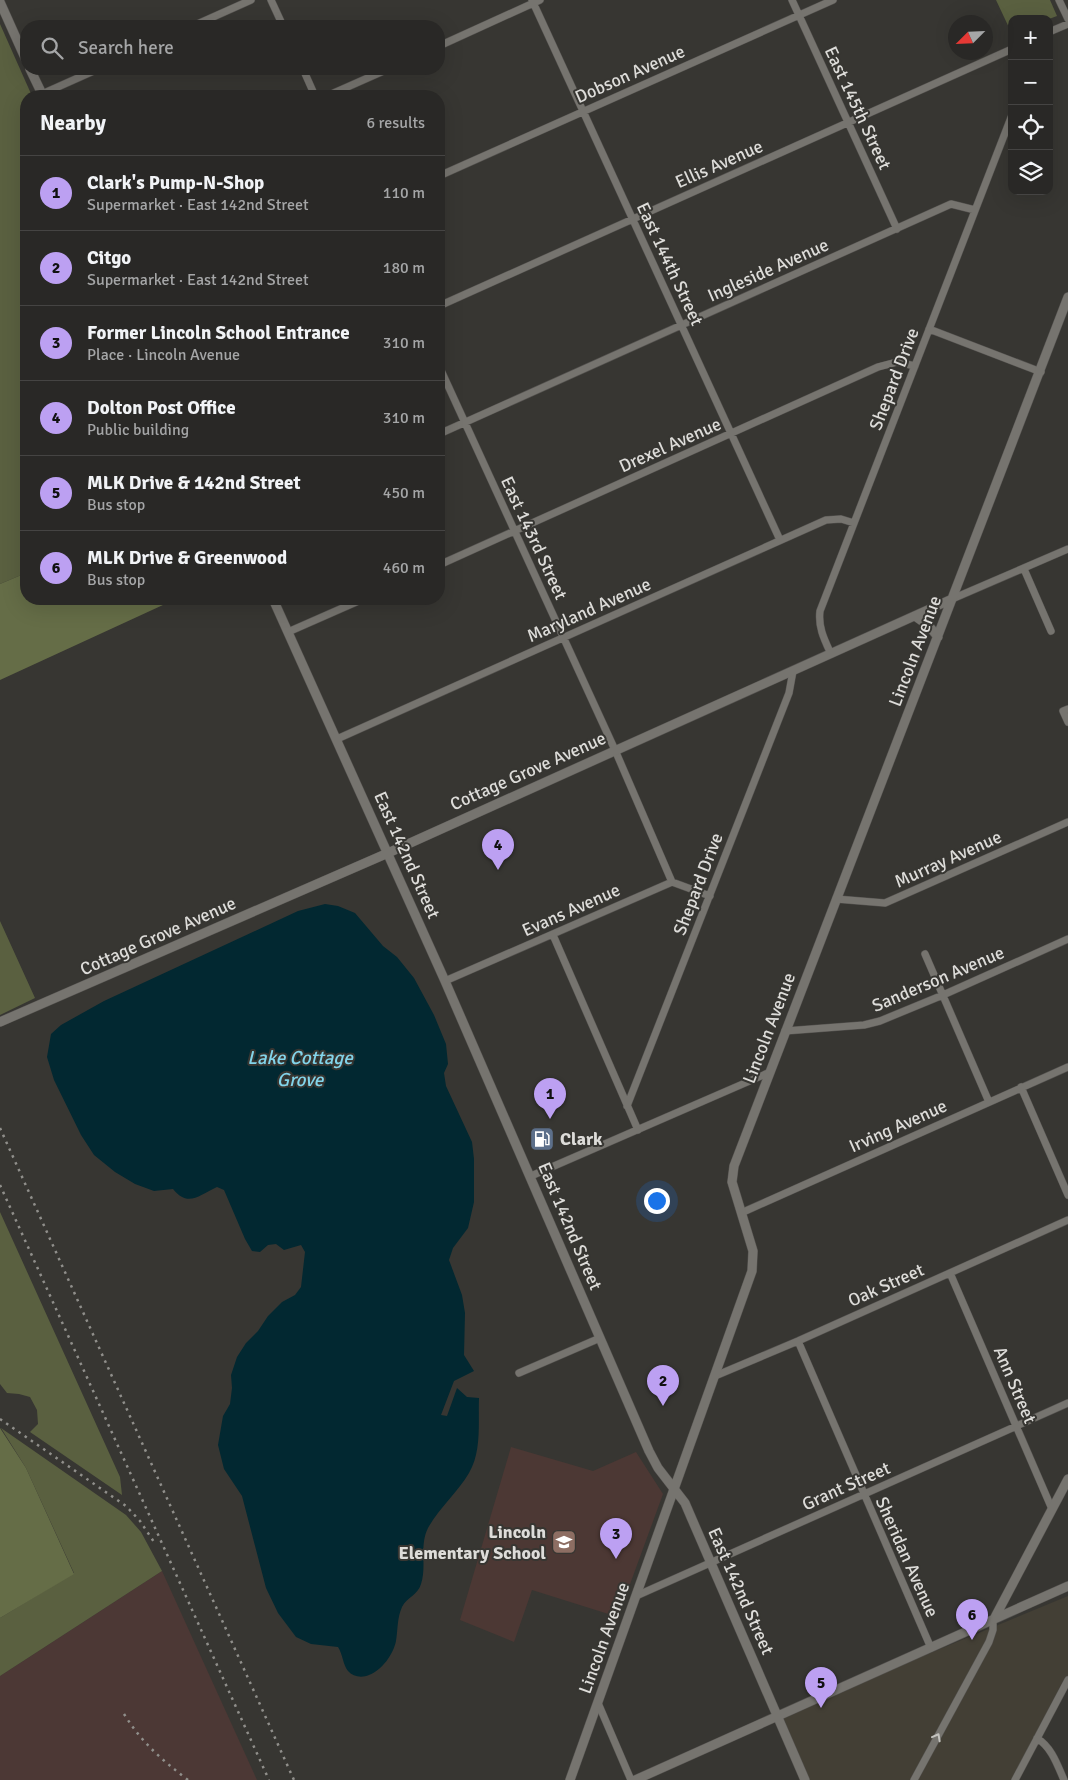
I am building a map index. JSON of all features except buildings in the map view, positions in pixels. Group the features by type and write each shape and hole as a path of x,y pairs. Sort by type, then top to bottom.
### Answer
{"street":[{"path":"206,20 251,0"},
{"path":"271,0 280,20"},
{"name":"East 145th Street","path":"792,0 897,229"},
{"name":"Dobson Avenue","path":"445,173 833,0"},
{"path":"1059,0 1068,19"},
{"path":"445,43 535,1"},
{"name":"East 144th Street","path":"535,1 632,219 780,540"},
{"path":"0,2 20,47"},
{"path":"1053,30 1068,24"},
{"name":"Ellis Avenue","path":"445,303 1008,51"},
{"path":"33,75 40,90"},
{"path":"53,90 85,75"},
{"path":"306,75 312,90"},
{"path":"341,90 374,75"},
{"name":"Shepard Drive","path":"830,654 820,629 820,611 1008,125"},
{"name":"Ingleside Avenue","path":"445,431 951,204 975,210"},
{"name":"Lincoln Avenue","path":"570,1780 752,1271 753,1251 734,1190 732,1174 738,1152 1068,297"},
{"path":"929,329 1040,372"},
{"name":"Drexel Avenue","path":"445,562 884,365 897,362 915,366"},
{"name":"East 143rd Street","path":"445,379 615,750 672,882"},
{"name":"Maryland Avenue","path":"337,739 780,540 834,518 854,523"},
{"name":"Cottage Grove Avenue","path":"0,1022 388,853 952,599 1068,549"},
{"path":"1024,569 1051,631"},
{"name":"East 142nd Street","path":"276,605 445,981 654,1460 685,1503 805,1780"},
{"path":"288,632 349,605"},
{"path":"915,616 930,626 938,637"},
{"name":"Shepard Drive","path":"627,1106 789,693 793,671"},
{"path":"1066,710 1068,722"},
{"name":"Murray Avenue","path":"836,899 885,904 1068,822"},
{"path":"672,882 710,896"},
{"name":"Evans Avenue","path":"445,981 672,882"},
{"path":"553,935 638,1130"},
{"name":"Sanderson Avenue","path":"785,1031 864,1025 880,1021 1068,939"},
{"path":"924,954 989,1102"},
{"name":"Irving Avenue","path":"741,1213 1068,1067"},
{"path":"530,1176 768,1073"},
{"path":"1021,1087 1068,1196"},
{"name":"Oak Street","path":"715,1376 798,1341 1068,1220"},
{"name":"Ann Street","path":"950,1273 1052,1509"},
{"path":"519,1373 600,1338"},
{"name":"Sheridan Avenue","path":"798,1341 930,1648"},
{"name":"Grant Street","path":"636,1596 1068,1403"},
{"path":"914,1780 989,1642 993,1630 993,1620 1068,1479"},
{"path":"598,1703 633,1780 1068,1586"},
{"path":"1015,1780 1068,1680"},
{"path":"1037,1738 1051,1750 1064,1780"}],"shaded area":[{"name":"Lincoln Elementary School","path":"511,1447 593,1471 636,1452 663,1494 618,1617 532,1590 514,1642 460,1620"},
{"path":"162,1571 257,1780 0,1780 0,1676"},
{"path":"1068,1596 1068,1680 1015,1780 806,1780 778,1716"}],"green space":[{"path":"996,0 1050,0 1057,16 1053,18 1053,15 1008,15 1008,26"},
{"path":"0,24 20,69 20,75 23,75 29,90 20,90 20,576 0,584"},
{"path":"20,576 20,605 163,605 0,680 0,584"},
{"path":"0,921 35,998 0,1015"},
{"path":"0,1212 120,1477 122,1495 30,1432 38,1424 37,1410 30,1397 7,1393 0,1384"},
{"path":"0,1428 26,1468 74,1574 0,1618"},
{"path":"1,1428 126,1515 141,1532 162,1571 0,1676 0,1618 74,1573 26,1468"}],"water":[{"name":"Lake Cottage Grove","path":"325,904 338,906 355,913 383,946 397,957 414,978 434,1015 446,1044 448,1064 444,1073 446,1086 472,1142 474,1159 474,1202 468,1228 453,1248 449,1260 462,1295 465,1313 464,1355 474,1371 454,1381 441,1415 447,1416 457,1388 467,1397 479,1398 478,1446 473,1464 465,1480 438,1514 425,1535 423,1577 420,1588 400,1611 396,1641 392,1652 378,1670 361,1677 352,1675 348,1671 338,1647 311,1644 296,1637 278,1613 266,1588 242,1496 224,1469 218,1445 223,1416 230,1404 231,1375 237,1357 268,1316 282,1302 295,1295 301,1287 305,1252 301,1245 284,1250 276,1244 268,1245 260,1252 252,1251 224,1190 217,1187 189,1199 178,1195 173,1189 154,1191 135,1184 115,1172 94,1155 81,1135 54,1080 47,1057 51,1034 61,1025 104,1001 298,911"}],"railway":[{"path":"0,1128 294,1780"},
{"path":"0,1185 269,1780"},
{"path":"0,1419 126,1506 140,1521 156,1545"},
{"path":"124,1714 138,1734 153,1750 188,1780"}],"place":[{"name":"Dolton Post Office","path":"498,870"},
{"name":"Clark's Pump-N-Shop","path":"550,1119"},
{"name":"Clark","path":"542,1139"},
{"name":"Citgo","path":"663,1406"},
{"name":"Lincoln Elementary School","path":"564,1542"},
{"name":"Former Lincoln School Entrance","path":"616,1559"},
{"name":"MLK Drive & Greenwood","path":"972,1640"},
{"name":"MLK Drive & 142nd Street","path":"821,1708"}]}
